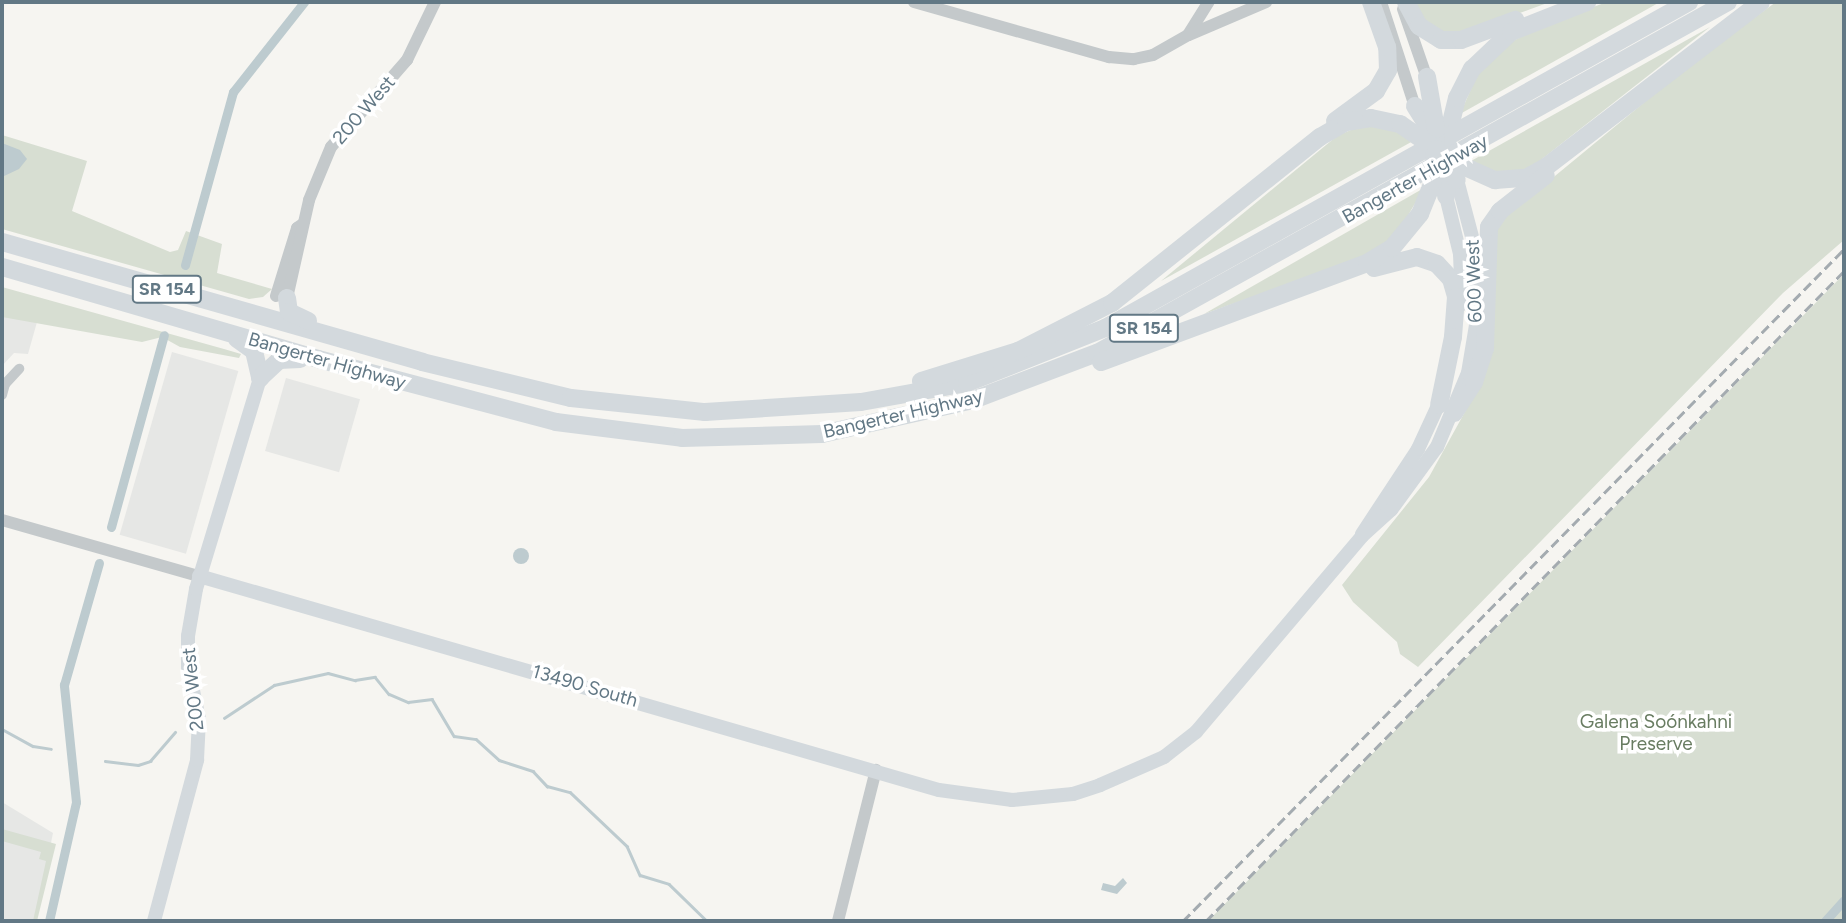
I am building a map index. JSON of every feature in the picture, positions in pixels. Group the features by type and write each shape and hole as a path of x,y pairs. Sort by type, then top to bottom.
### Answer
{"highway":[{"path":"913,393 920,381 1018,351 1112,303 1372,95 1386,76 1388,52 1371,2"},
{"path":"1406,2 1423,31 1454,41 1568,2"},
{"path":"860,428 888,430 1004,400 1367,263 1400,241 1425,205 1440,150 1462,87 1492,47 1520,27 1587,2"},
{"name":"Bangerter Highway","path":"2,242 543,393 644,408 758,412 913,393 996,373 1096,332 1689,2"},
{"name":"Bangerter Highway","path":"2,267 506,411 616,432 730,439 860,428 973,400 1071,365 1479,144 1728,2"},
{"path":"1320,137 1346,122 1371,118 1400,124 1495,180 1533,175 1761,2"},
{"path":"1427,77 1446,196"},
{"path":"1446,409 1474,382 1485,348 1490,296 1487,239 1492,221 1656,82"},
{"path":"1415,106 1457,180"},
{"path":"2,233 67,252 82,263"},
{"path":"1313,282 1410,257 1442,268 1454,286 1455,311 1446,409"},
{"path":"253,314 281,297 289,312 359,335 367,346"},
{"path":"227,332 254,351 260,378"},
{"path":"260,378 279,360 318,359"}],"main road":[{"name":"600 West","path":"1167,754 1196,732 1362,536 1446,409 1471,355 1478,289 1469,216 1457,180"},
{"name":"600 West","path":"1446,196 1458,240 1462,298 1446,409"},
{"name":"200 West","path":"154,921 197,760 199,719 188,667 188,636 199,576 260,378"},
{"name":"13490 South","path":"199,576 976,797 1044,798 1100,785 1167,754"}],"street":[{"name":"200 West","path":"281,297 303,224 331,147 407,60 435,2"},
{"path":"914,2 1109,57 1134,59 1171,47 1187,36 1266,2"},
{"path":"1187,36 1209,2"},
{"path":"1381,2 1415,106"},
{"path":"1400,2 1427,77"},
{"path":"2,395 5,384 19,369"},
{"name":"13490 South","path":"2,520 199,576"},
{"path":"838,921 876,770"}],"shaded area":[{"path":"2,143 20,150 27,159 19,169 2,177"},
{"path":"2,316 37,322 28,354 14,353 2,366"},
{"path":"172,352 238,371 186,554 120,535"},
{"path":"286,378 360,399 339,472 265,451"},
{"path":"518,548 524,548 529,556 527,562 518,564 513,559 513,553"},
{"path":"2,802 53,833 35,921 2,921"},
{"path":"1123,878 1127,883 1117,894 1101,890 1103,883 1115,886"}],"green space":[{"path":"1412,2 1550,2 1459,35 1433,31"},
{"path":"1607,2 1660,2 1460,114 1479,71 1501,48 1538,27"},
{"path":"1776,2 1844,2 1844,240 1783,293 1418,667 1400,654 1397,642 1353,602 1342,585 1429,477 1477,390 1498,223 1686,68"},
{"path":"1710,27 1528,170 1497,173 1471,161"},
{"path":"1360,126 1387,127 1413,141 1161,281 1337,136"},
{"path":"2,135 87,161 72,211 170,252 178,250 186,231 222,244 217,273 272,289 263,297 249,299 2,229"},
{"path":"1424,188 1396,236 1357,260 1204,314"},
{"name":"Galena Soónkahni Preserve","path":"1844,274 1844,921 1208,921"},
{"path":"2,287 241,354 239,358 180,347 162,337 142,342 2,317"},
{"path":"2,829 56,844 37,921 33,921 46,861 39,859 41,852 2,841"}],"waterway":[{"path":"185,265 233,92 304,2"},
{"path":"111,527 164,335"},
{"path":"49,921 76,802 64,685 99,563"},
{"path":"224,718 274,685 328,673 355,680 375,677 389,694 408,702 432,699 454,736 476,739 499,760 533,771 547,786 570,792 627,846 640,875 669,884 707,921"},
{"path":"2,729 33,746 51,749"},
{"path":"105,761 138,765 150,761 175,732"},
{"path":"1825,921 1844,900"}],"railway":[{"path":"1183,921 1844,249"},
{"path":"1206,921 1844,271"}]}
